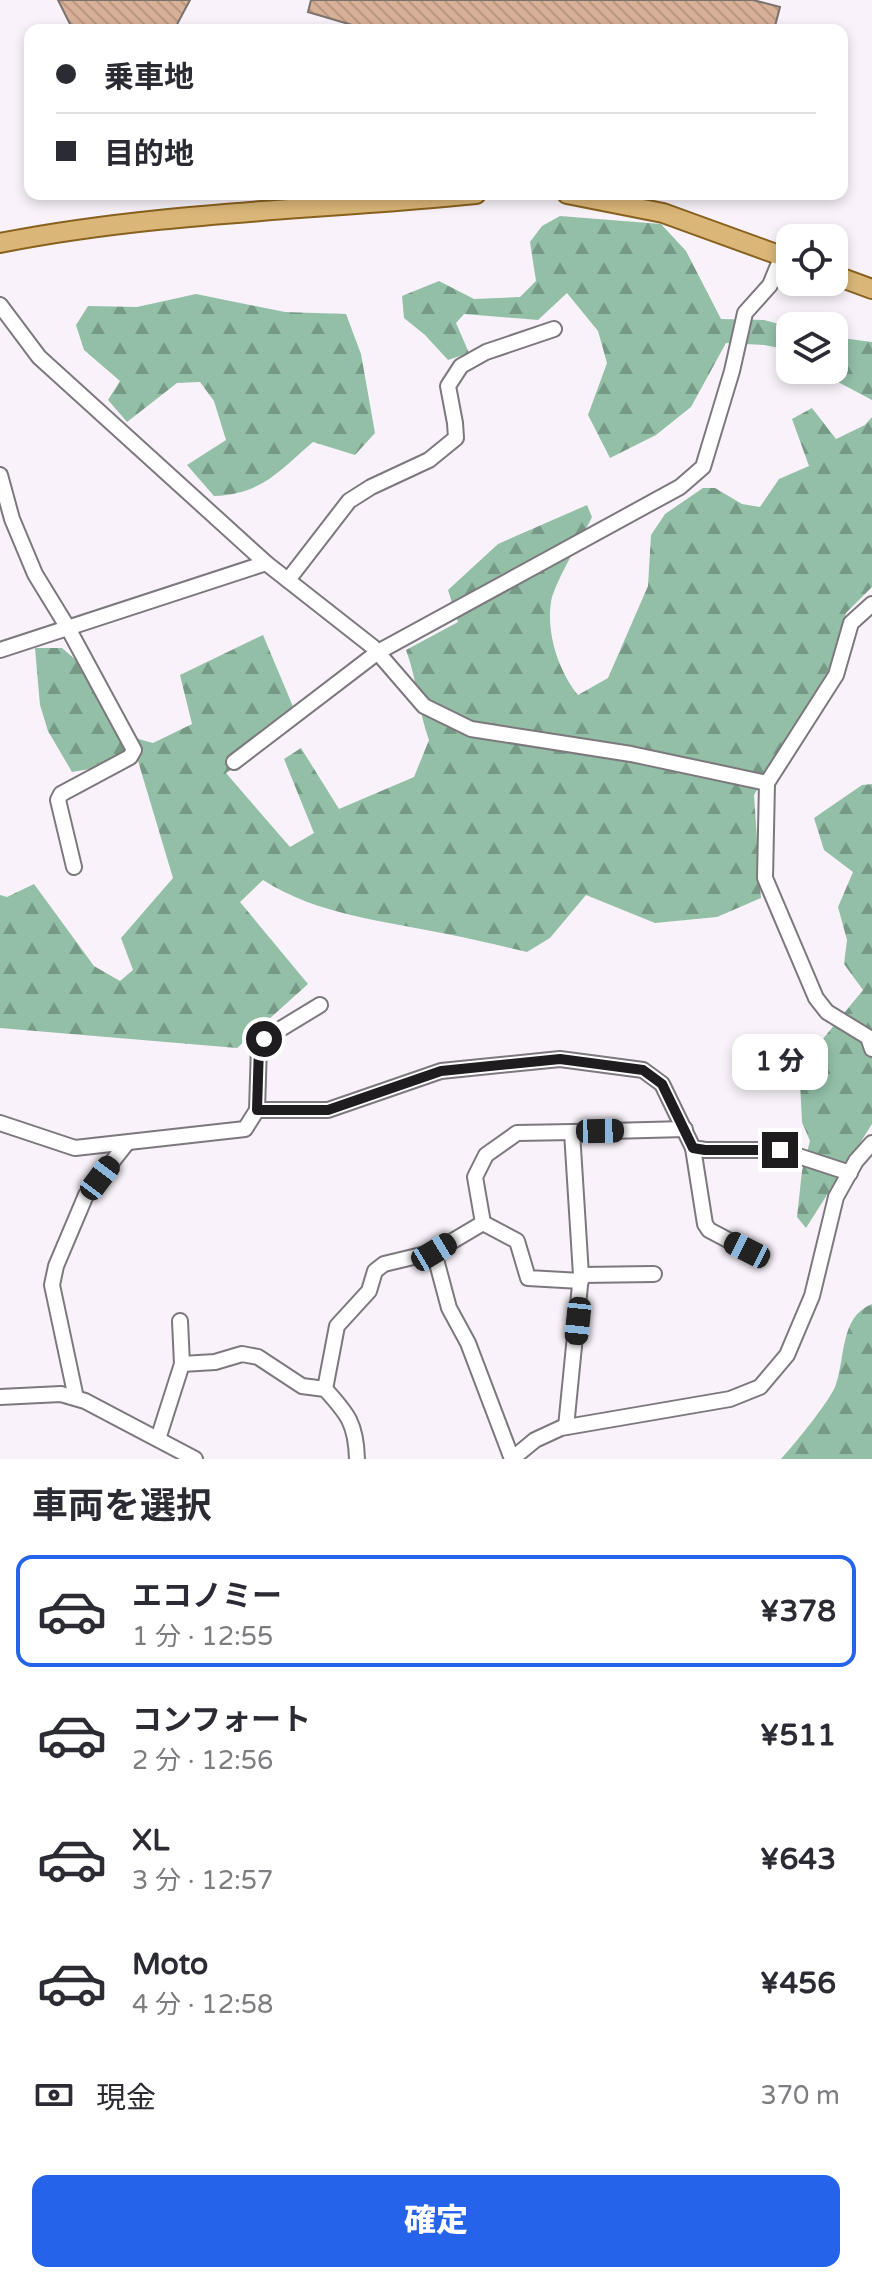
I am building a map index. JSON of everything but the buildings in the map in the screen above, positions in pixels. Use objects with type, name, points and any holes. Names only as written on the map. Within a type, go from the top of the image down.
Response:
[{"type":"main road","points":[[0,243],[45,234],[207,216],[403,200]]},
{"type":"main road","points":[[597,200],[663,213],[776,253]]},
{"type":"main road","points":[[848,280],[872,289]]},
{"type":"street","points":[[234,762],[378,652],[680,487],[703,467],[732,371],[745,313],[776,274]]},
{"type":"street","points":[[0,305],[39,357],[266,563],[378,652],[424,706],[471,729],[631,754],[767,783]]},
{"type":"street","points":[[288,580],[349,501],[371,487],[429,460],[456,438],[448,386],[461,366],[486,352],[554,329]]},
{"type":"street","points":[[0,475],[12,519],[35,574],[134,750],[130,757],[61,794],[58,800],[74,867]]},
{"type":"street","points":[[0,650],[266,563]]},
{"type":"street","points":[[872,604],[851,623],[836,675],[767,783],[765,878],[816,998],[827,1012],[868,1037],[872,1049]]},
{"type":"street","points":[[0,1123],[75,1148],[245,1129],[257,1110],[259,1046],[264,1039],[320,1005]]},
{"type":"street","points":[[257,1110],[328,1110],[441,1071],[560,1059],[643,1070],[662,1084],[693,1148],[705,1224],[709,1230],[747,1250]]},
{"type":"street","points":[[483,1223],[475,1177],[486,1155],[517,1133],[685,1129]]},
{"type":"street","points":[[566,1427],[581,1278],[572,1132]]},
{"type":"street","points":[[76,1398],[52,1285],[56,1266],[86,1195],[127,1143]]},
{"type":"street","points":[[434,1252],[449,1308],[468,1343],[512,1459],[535,1440],[566,1427],[730,1399],[760,1387],[787,1355],[812,1296],[836,1197],[856,1161],[872,1143]]},
{"type":"street","points":[[693,1148],[780,1150],[850,1173]]},
{"type":"street","points":[[325,1389],[337,1326],[369,1291],[375,1271],[384,1264],[434,1252],[483,1223]]},
{"type":"street","points":[[483,1223],[517,1241],[528,1278],[654,1274]]},
{"type":"street","points":[[158,1439],[182,1364],[180,1321]]},
{"type":"street","points":[[182,1364],[215,1362],[242,1354],[258,1357],[302,1386],[325,1389],[348,1414],[356,1435],[357,1459]]},
{"type":"street","points":[[0,1397],[61,1394],[76,1398],[195,1459]]},
{"type":"green space","points":[[560,216],[661,224],[686,251],[721,319],[776,323],[776,347],[726,343],[691,407],[656,435],[610,458],[588,415],[607,363],[598,331],[567,293],[538,320],[464,314],[456,323],[469,353],[448,360],[404,318],[402,296],[439,281],[474,299],[520,297],[536,281],[530,242],[542,226]]},
{"type":"green space","points":[[196,294],[285,312],[346,314],[361,354],[375,433],[355,455],[313,442],[257,486],[214,496],[187,465],[226,440],[214,401],[200,382],[177,383],[127,422],[108,400],[120,381],[84,350],[76,325],[88,306],[137,307]]},
{"type":"green space","points":[[848,339],[872,342],[872,400],[842,384],[848,384]]},
{"type":"green space","points":[[812,408],[836,439],[865,425],[872,417],[872,587],[846,613],[828,671],[754,795],[761,898],[717,917],[655,923],[586,895],[550,938],[527,952],[329,909],[284,892],[263,880],[240,902],[308,984],[237,1048],[0,1028],[0,895],[7,897],[34,884],[94,966],[120,981],[133,970],[121,938],[173,878],[138,761],[72,772],[48,731],[40,705],[35,648],[62,648],[83,666],[135,738],[153,743],[192,724],[180,675],[263,635],[297,716],[289,731],[226,773],[290,847],[314,833],[284,759],[301,748],[339,809],[414,777],[429,740],[406,650],[458,622],[448,590],[498,544],[587,505],[592,517],[557,583],[550,614],[556,652],[565,675],[578,695],[608,678],[648,586],[651,535],[665,514],[703,488],[715,488],[742,504],[760,507],[779,479],[809,466],[792,419]]},
{"type":"green space","points":[[872,784],[872,1124],[806,1228],[797,1217],[802,1171],[810,1141],[802,1122],[800,1083],[822,1040],[863,990],[844,964],[847,940],[838,907],[853,872],[824,850],[814,818],[862,785]]},
{"type":"green space","points":[[872,1304],[872,1459],[781,1459],[831,1394],[849,1329],[861,1310]]},
{"type":"route","points":[[264,1039],[259,1046],[257,1110],[328,1110],[441,1071],[560,1059],[643,1070],[662,1084],[693,1148],[780,1150]]}]
